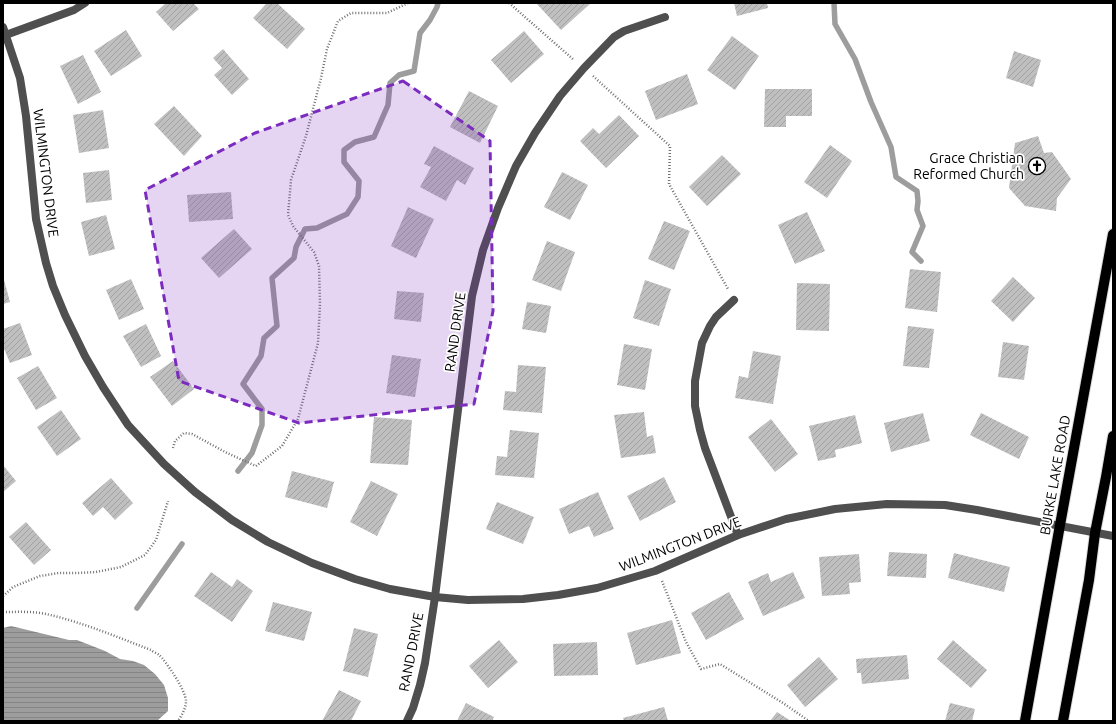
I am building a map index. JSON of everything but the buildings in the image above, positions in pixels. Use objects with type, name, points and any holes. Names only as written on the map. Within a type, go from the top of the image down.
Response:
[{"type":"main road","name":"BURKE LAKE ROAD","points":[[1025,721],[1113,234]]},
{"type":"main road","points":[[1063,721],[1089,580],[1095,533],[1113,436]]},
{"type":"street","points":[[5,36],[74,10],[85,3]]},
{"type":"street","name":"RAND DRIVE","points":[[407,721],[413,708],[425,663],[472,296],[483,250],[498,208],[520,159],[535,133],[560,96],[584,68],[614,37],[624,31],[665,17]]},
{"type":"street","name":"WILMINGTON DRIVE","points":[[3,27],[20,78],[26,116],[36,219],[46,263],[53,286],[65,315],[85,356],[103,387],[128,424],[164,464],[195,492],[232,520],[268,542],[312,563],[354,579],[390,589],[434,597],[476,600],[523,599],[597,588],[656,570],[738,535],[786,519],[836,509],[887,504],[945,505],[1113,536]]},
{"type":"street","points":[[734,300],[716,317],[710,326],[702,343],[695,381],[696,406],[702,436],[738,535]]},
{"type":"path","points":[[173,448],[175,442],[184,433],[192,434],[256,466],[282,446],[298,419],[318,343],[320,304],[319,266],[314,252],[293,226],[288,215],[291,180],[306,136],[322,78],[327,49],[338,21],[350,13],[387,13],[408,3]]},
{"type":"path","points":[[509,3],[584,68],[670,146],[669,184],[734,300]]},
{"type":"path","points":[[3,596],[13,587],[40,576],[59,573],[96,572],[121,567],[145,555],[156,540],[168,501]]},
{"type":"path","points":[[656,570],[665,588],[686,642],[701,669],[720,664],[809,721]]},
{"type":"path","points":[[3,612],[29,612],[65,619],[151,650],[159,655],[182,688],[186,700],[184,711],[178,721]]},
{"type":"highlighted area","points":[[403,81],[490,141],[493,311],[474,404],[299,423],[179,381],[145,190],[255,133]]},
{"type":"shaded area","points":[[11,626],[69,640],[77,640],[105,651],[120,659],[133,661],[144,665],[155,674],[164,685],[168,698],[168,711],[157,721],[3,721],[3,628]]},
{"type":"waterway","points":[[238,471],[252,453],[262,425],[262,409],[243,384],[261,356],[264,338],[277,326],[272,278],[294,258],[296,247],[305,229],[317,228],[347,214],[358,197],[359,181],[344,162],[344,150],[355,142],[374,137],[388,105],[390,83],[399,75],[414,71],[420,33],[430,20],[438,3]]},
{"type":"waterway","points":[[834,3],[835,24],[855,59],[871,102],[891,147],[896,177],[917,191],[917,210],[923,226],[912,252],[921,261]]},
{"type":"waterway","points":[[137,608],[182,544]]},
{"type":"place","name":"Grace Christian Reformed Church","points":[[1037,166]]}]
